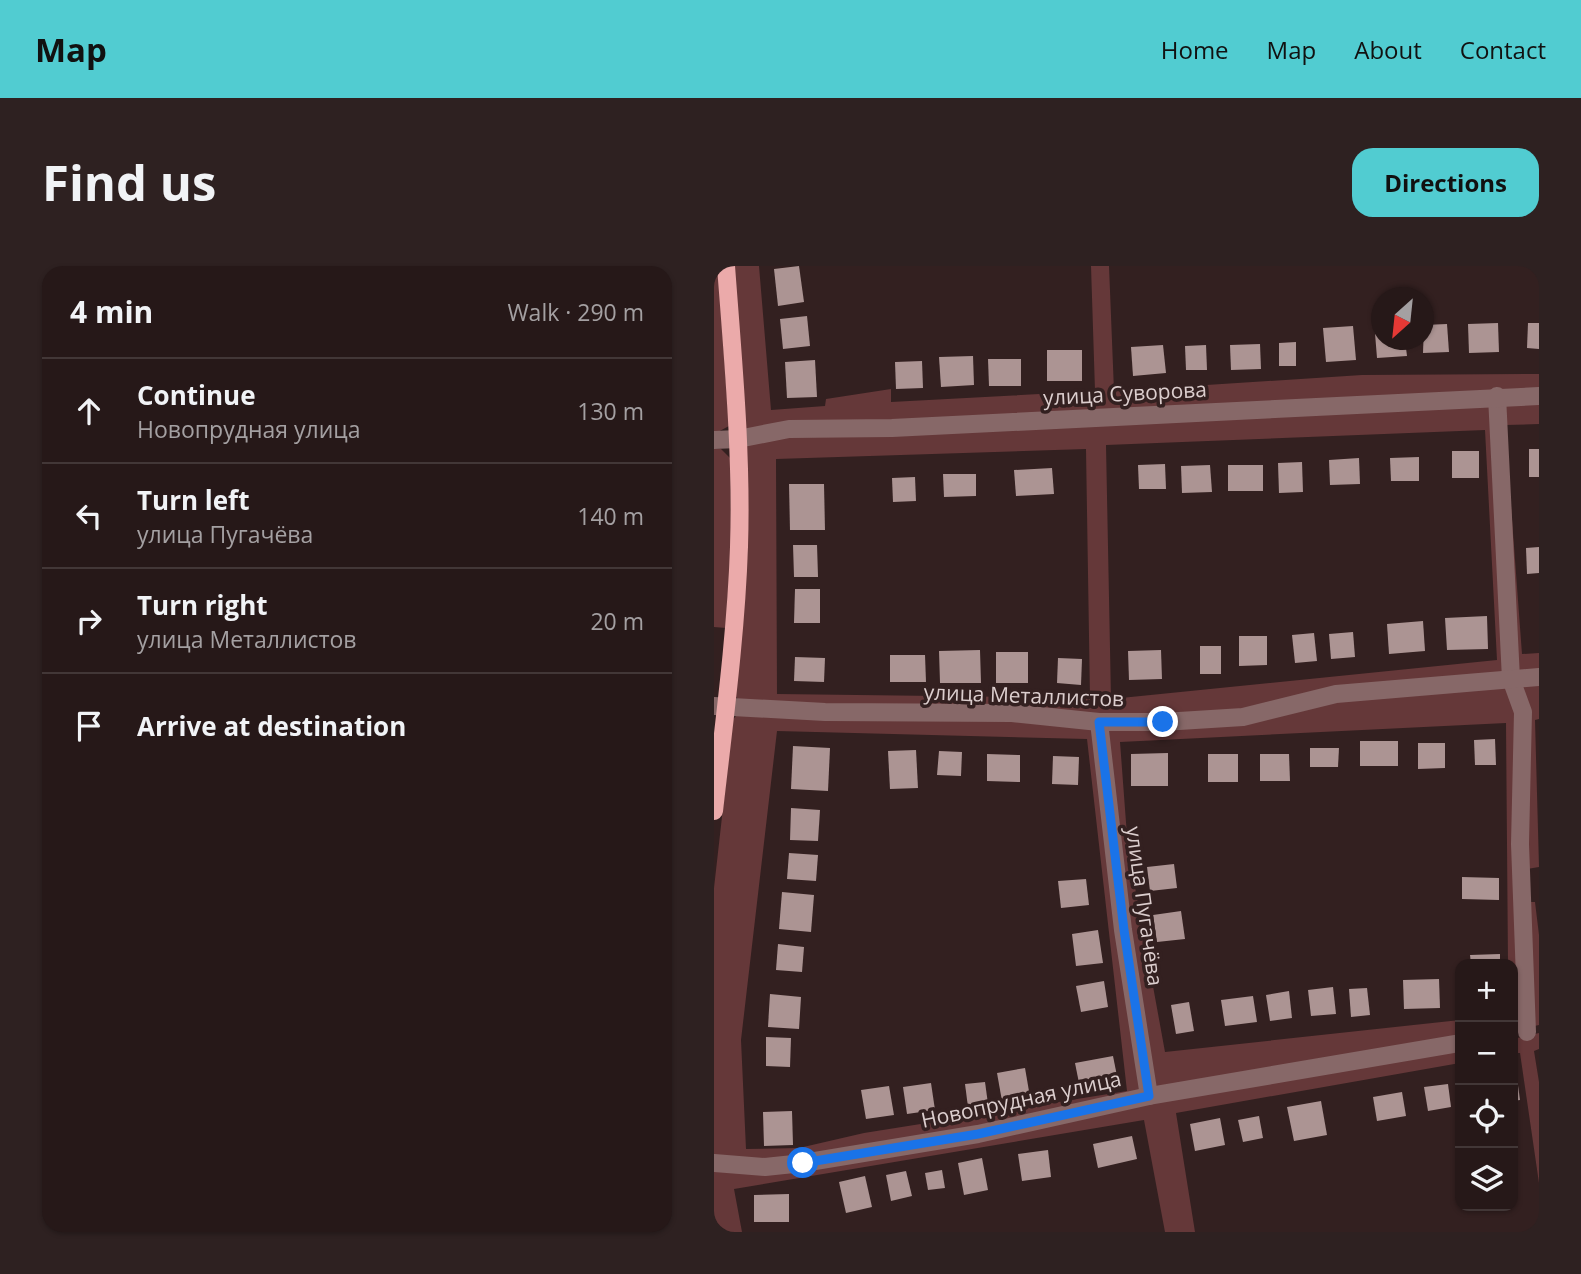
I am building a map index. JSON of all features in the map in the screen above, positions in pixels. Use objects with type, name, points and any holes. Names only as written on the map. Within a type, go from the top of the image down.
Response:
[{"type":"main road","points":[[714,811],[720,705],[739,547],[738,439],[726,266]]},
{"type":"street","points":[[1497,396],[1511,679],[1523,712],[1520,844],[1526,1032]]},
{"type":"street","name":"улица Суворова","points":[[714,440],[738,439],[789,429],[892,428],[1539,396]]},
{"type":"street","name":"улица Металлистов","points":[[720,705],[825,712],[1012,713],[1099,722],[1163,722],[1243,717],[1336,694],[1539,677]]},
{"type":"street","name":"улица Пугачёва","points":[[1099,722],[1124,930],[1149,1096]]},
{"type":"street","name":"Новопрудная улица","points":[[714,1163],[765,1167],[803,1163],[978,1134],[1149,1096],[1455,1044]]},
{"type":"shaded area","points":[[714,266],[718,266],[729,426],[714,434]]},
{"type":"shaded area","points":[[734,266],[759,266],[771,410],[825,406],[826,399],[891,389],[891,402],[1095,391],[1091,266],[1109,266],[1114,391],[1362,375],[1539,374],[1539,390],[746,429]]},
{"type":"shaded area","points":[[1501,401],[1539,401],[1539,424],[1505,425],[1522,654],[1539,653],[1539,672],[1516,674]]},
{"type":"shaded area","points":[[1494,402],[1508,675],[1243,713],[1164,717],[741,702],[735,696],[748,547],[747,443],[791,433]],"holes":[[[1485,430],[1497,660],[1111,699],[1106,445]],[[1086,449],[1090,698],[777,694],[776,459]]]},
{"type":"shaded area","points":[[714,449],[721,449],[730,458],[731,546],[726,628],[714,627]]},
{"type":"shaded area","points":[[1539,682],[1539,719],[1535,720],[1539,867],[1527,869],[1530,902],[1535,902],[1539,935],[1539,1025],[1530,1027],[1517,683]]},
{"type":"shaded area","points":[[1507,685],[1519,714],[1521,1028],[1518,1029],[1518,959],[1508,959],[1506,723],[1120,742],[1128,849],[1165,1052],[1455,1021],[1455,1040],[1154,1091],[1103,727],[1339,698]]},
{"type":"shaded area","points":[[740,712],[1012,718],[1089,725],[1096,734],[1145,1091],[977,1130],[801,1159],[714,1159],[714,888],[733,719]],"holes":[[[777,731],[1087,739],[1127,1091],[864,1133],[799,1148],[746,1149],[741,1040]]]},
{"type":"shaded area","points":[[1539,1033],[1539,1049],[1534,1051],[1539,1082],[1539,1183],[1518,1053],[1518,1038]]},
{"type":"shaded area","points":[[1455,1049],[1455,1064],[1176,1113],[1195,1232],[1165,1232],[1144,1120],[734,1189],[742,1232],[714,1232],[714,1167],[730,1170],[1145,1105]]},
{"type":"building","points":[[799,266],[804,302],[778,306],[774,269]]},
{"type":"building","points":[[807,316],[810,346],[783,349],[780,319]]},
{"type":"building","points":[[1498,323],[1499,352],[1469,353],[1468,324]]},
{"type":"building","points":[[1528,323],[1539,323],[1539,349],[1527,348]]},
{"type":"building","points":[[1447,324],[1449,352],[1423,353],[1423,350],[1434,350],[1434,325]]},
{"type":"building","points":[[1353,326],[1356,360],[1326,362],[1323,328]]},
{"type":"building","points":[[1296,342],[1296,366],[1279,366],[1279,343]]},
{"type":"building","points":[[1260,344],[1261,369],[1231,370],[1230,345]]},
{"type":"building","points":[[1163,345],[1166,373],[1133,376],[1131,347]]},
{"type":"building","points":[[1206,345],[1207,370],[1186,370],[1185,346]]},
{"type":"building","points":[[1047,350],[1082,350],[1082,381],[1047,381]]},
{"type":"building","points":[[1376,350],[1406,350],[1407,356],[1377,358]]},
{"type":"building","points":[[973,356],[974,385],[941,387],[939,357]]},
{"type":"building","points":[[988,359],[1021,359],[1021,386],[989,386]]},
{"type":"building","points":[[815,360],[817,397],[787,398],[785,362]]},
{"type":"building","points":[[922,361],[923,388],[896,389],[895,362]]},
{"type":"building","points":[[1529,449],[1539,449],[1539,477],[1529,477]]},
{"type":"building","points":[[1452,451],[1479,451],[1479,478],[1452,478]]},
{"type":"building","points":[[1419,457],[1419,481],[1391,481],[1390,458]]},
{"type":"building","points":[[1359,458],[1360,484],[1330,485],[1329,460]]},
{"type":"building","points":[[1302,462],[1303,492],[1279,493],[1278,463]]},
{"type":"building","points":[[1165,464],[1166,489],[1139,489],[1138,465]]},
{"type":"building","points":[[1210,465],[1212,492],[1182,493],[1181,466]]},
{"type":"building","points":[[1228,465],[1263,465],[1263,491],[1228,491]]},
{"type":"building","points":[[1052,468],[1054,494],[1016,496],[1014,470]]},
{"type":"building","points":[[943,474],[976,474],[976,496],[944,497]]},
{"type":"building","points":[[915,477],[916,501],[893,502],[892,478]]},
{"type":"building","points":[[789,484],[824,484],[825,530],[790,530]]},
{"type":"building","points":[[793,545],[817,545],[818,577],[794,577]]},
{"type":"building","points":[[1539,547],[1539,573],[1527,574],[1526,548]]},
{"type":"building","points":[[795,589],[820,589],[820,623],[794,623]]},
{"type":"building","points":[[1487,616],[1488,649],[1447,650],[1445,618]]},
{"type":"building","points":[[1423,621],[1425,651],[1389,654],[1387,624]]},
{"type":"building","points":[[1353,632],[1355,657],[1331,659],[1329,634]]},
{"type":"building","points":[[1314,633],[1317,661],[1295,663],[1292,635]]},
{"type":"building","points":[[1239,636],[1267,636],[1267,665],[1239,666]]},
{"type":"building","points":[[1200,646],[1221,646],[1221,674],[1200,674]]},
{"type":"building","points":[[980,650],[981,683],[940,683],[939,651]]},
{"type":"building","points":[[1161,650],[1162,679],[1129,680],[1128,651]]},
{"type":"building","points":[[996,652],[1028,652],[1028,683],[996,683]]},
{"type":"building","points":[[890,655],[925,655],[926,682],[890,682]]},
{"type":"building","points":[[795,657],[825,658],[824,682],[794,681]]},
{"type":"building","points":[[1058,658],[1082,659],[1081,685],[1057,683]]},
{"type":"building","points":[[1495,739],[1496,765],[1475,765],[1474,740]]},
{"type":"building","points":[[1360,741],[1398,741],[1398,766],[1360,766]]},
{"type":"building","points":[[1418,743],[1445,743],[1445,768],[1418,769]]},
{"type":"building","points":[[793,746],[830,748],[828,791],[791,789]]},
{"type":"building","points":[[1310,748],[1339,748],[1338,767],[1310,767]]},
{"type":"building","points":[[916,750],[918,788],[890,789],[888,751]]},
{"type":"building","points":[[939,751],[962,752],[961,776],[937,775]]},
{"type":"building","points":[[1168,753],[1168,786],[1131,786],[1131,754]]},
{"type":"building","points":[[987,754],[1020,755],[1020,782],[987,781]]},
{"type":"building","points":[[1208,754],[1238,754],[1238,782],[1208,782]]},
{"type":"building","points":[[1260,754],[1289,754],[1290,781],[1260,781]]},
{"type":"building","points":[[1053,756],[1079,757],[1078,785],[1052,784]]},
{"type":"building","points":[[791,808],[820,810],[818,841],[790,840]]},
{"type":"building","points":[[789,853],[818,855],[816,881],[787,879]]},
{"type":"building","points":[[1174,864],[1177,888],[1150,891],[1147,867]]},
{"type":"building","points":[[1462,877],[1499,878],[1499,900],[1462,899]]},
{"type":"building","points":[[1086,879],[1089,905],[1061,908],[1058,881]]},
{"type":"building","points":[[782,892],[814,895],[811,932],[779,929]]},
{"type":"building","points":[[1181,911],[1185,939],[1157,942],[1153,915]]},
{"type":"building","points":[[1098,930],[1103,963],[1076,966],[1072,934]]},
{"type":"building","points":[[778,944],[804,947],[802,972],[776,970]]},
{"type":"building","points":[[1500,954],[1500,959],[1470,959],[1470,955]]},
{"type":"building","points":[[1439,979],[1440,1008],[1404,1009],[1403,980]]},
{"type":"building","points":[[1104,981],[1108,1007],[1081,1012],[1076,986]]},
{"type":"building","points":[[1333,987],[1336,1014],[1311,1016],[1308,990]]},
{"type":"building","points":[[1367,988],[1370,1015],[1351,1017],[1349,989]]},
{"type":"building","points":[[1289,991],[1292,1018],[1270,1021],[1266,995]]},
{"type":"building","points":[[770,994],[801,997],[799,1029],[768,1027]]},
{"type":"building","points":[[1253,996],[1257,1022],[1225,1026],[1221,1000]]},
{"type":"building","points":[[1189,1002],[1194,1031],[1176,1034],[1171,1005]]},
{"type":"building","points":[[766,1037],[791,1038],[790,1067],[766,1066]]},
{"type":"building","points":[[1113,1056],[1118,1081],[1080,1088],[1075,1063]]},
{"type":"building","points":[[1025,1068],[1030,1097],[1002,1101],[997,1073]]},
{"type":"building","points":[[985,1082],[988,1104],[968,1107],[965,1084]]},
{"type":"building","points":[[931,1083],[935,1110],[907,1114],[903,1087]]},
{"type":"building","points":[[1448,1084],[1451,1107],[1428,1111],[1424,1087]]},
{"type":"building","points":[[889,1086],[894,1115],[866,1119],[861,1090]]},
{"type":"building","points":[[1402,1092],[1406,1116],[1377,1121],[1373,1097]]},
{"type":"building","points":[[1321,1101],[1327,1135],[1294,1141],[1287,1107]]},
{"type":"building","points":[[792,1111],[793,1145],[764,1146],[763,1112]]},
{"type":"building","points":[[1259,1116],[1263,1138],[1243,1142],[1238,1120]]},
{"type":"building","points":[[1220,1118],[1225,1145],[1195,1151],[1190,1124]]},
{"type":"building","points":[[1132,1136],[1137,1159],[1098,1168],[1093,1144]]},
{"type":"building","points":[[1048,1150],[1051,1177],[1022,1181],[1018,1154]]},
{"type":"building","points":[[982,1158],[988,1190],[964,1195],[958,1163]]},
{"type":"building","points":[[942,1170],[945,1188],[928,1190],[925,1173]]},
{"type":"building","points":[[906,1171],[912,1196],[891,1201],[886,1175]]},
{"type":"building","points":[[865,1176],[872,1207],[846,1213],[839,1182]]},
{"type":"building","points":[[789,1194],[789,1222],[754,1222],[754,1195]]},
{"type":"route","points":[[803,1163],[978,1134],[1149,1096],[1124,930],[1099,722],[1163,722]]}]
